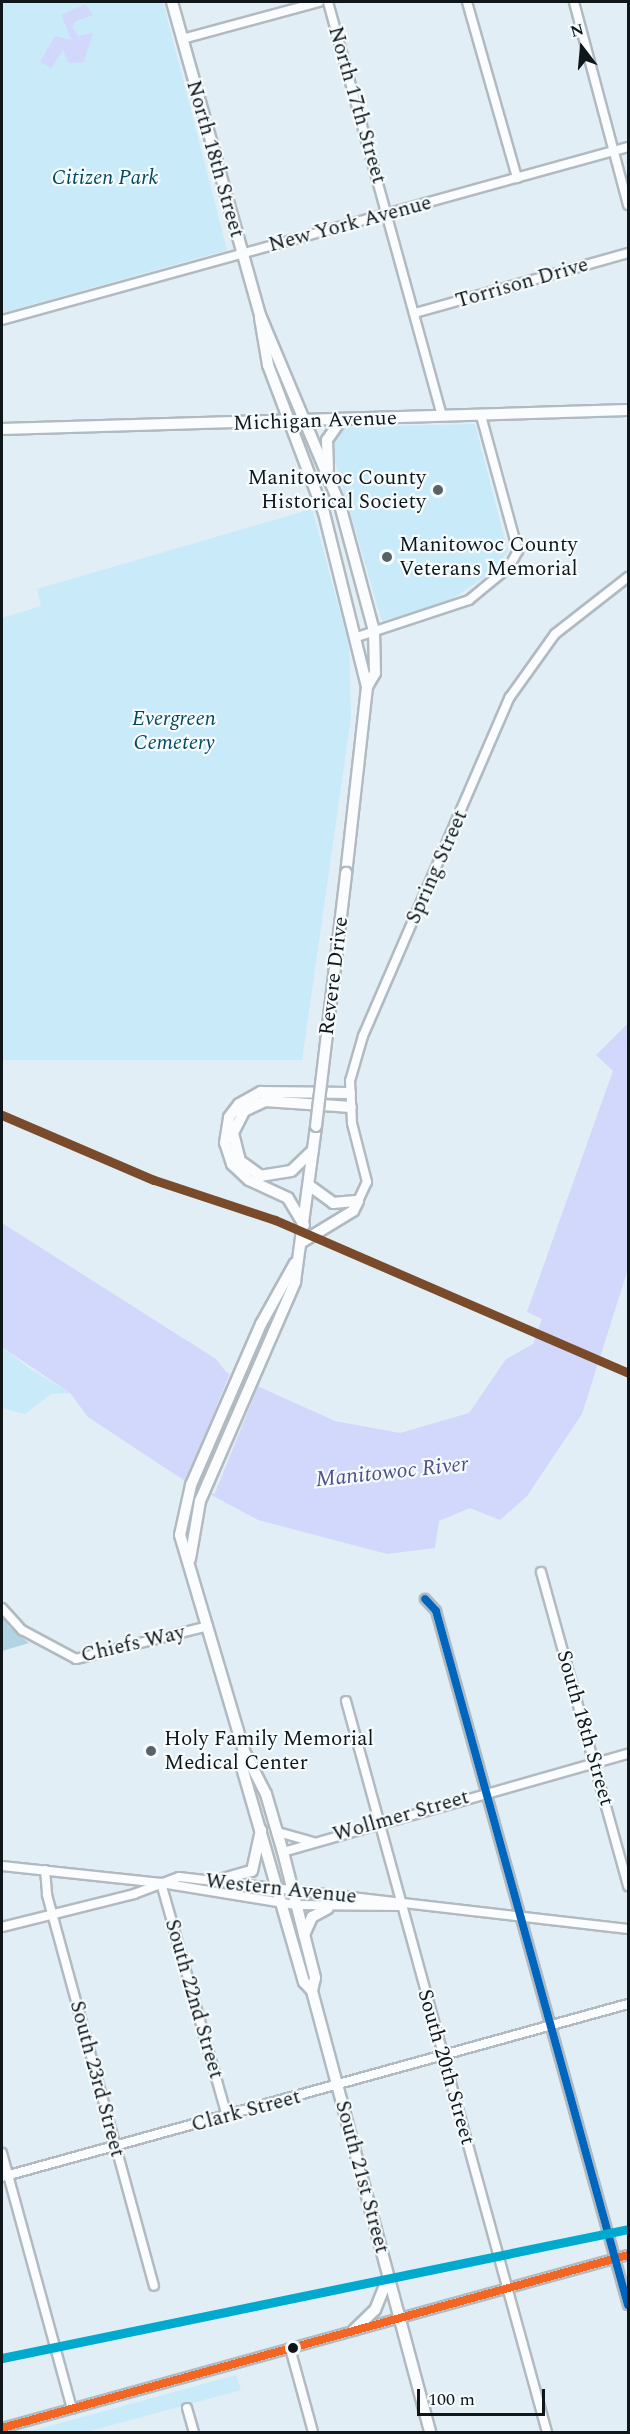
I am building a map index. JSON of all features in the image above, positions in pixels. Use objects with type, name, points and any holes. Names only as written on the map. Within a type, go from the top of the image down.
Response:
[{"type":"main road","name":"North 18th Street","points":[[172,2],[260,315],[328,478],[374,631]]},
{"type":"main road","name":"North 18th Street","points":[[260,315],[266,354],[324,513],[357,637]]},
{"type":"main road","name":"Michigan Avenue","points":[[2,429],[628,410]]},
{"type":"main road","points":[[328,478],[327,440],[342,420]]},
{"type":"main road","name":"Revere Drive","points":[[367,687],[375,673],[374,631]]},
{"type":"main road","name":"Revere Drive","points":[[237,1376],[295,1263],[302,1242],[367,687],[357,637]]},
{"type":"main road","points":[[304,1225],[288,1198],[249,1180],[232,1164],[225,1143],[228,1122],[239,1104],[261,1092],[350,1093]]},
{"type":"main road","points":[[313,1150],[291,1171],[261,1176],[240,1161],[233,1133],[244,1112],[265,1101],[351,1107]]},
{"type":"main road","points":[[310,1185],[333,1203],[358,1201]]},
{"type":"main road","points":[[302,1242],[352,1211],[358,1201]]},
{"type":"main road","name":"Revere Drive","points":[[251,1380],[295,1282],[295,1263]]},
{"type":"main road","name":"South 21st Street","points":[[237,1376],[191,1485],[180,1523],[182,1547],[190,1559],[244,1751],[278,1832],[315,1978],[312,1991]]},
{"type":"main road","name":"South 21st Street","points":[[190,1559],[204,1490],[251,1380]]},
{"type":"main road","name":"South 21st Street","points":[[244,1751],[241,1764],[304,1982],[312,1991],[430,2433]]},
{"type":"main road","points":[[216,1881],[252,1871],[262,1836],[283,1852]]},
{"type":"main road","points":[[304,1936],[312,1917],[328,1908]]},
{"type":"main road","points":[[354,2330],[375,2310],[388,2277]]},
{"type":"street","points":[[182,39],[319,2]]},
{"type":"street","name":"North 17th Street","points":[[328,2],[442,416]]},
{"type":"street","points":[[467,2],[517,178]]},
{"type":"street","points":[[574,2],[628,205]]},
{"type":"street","name":"New York Avenue","points":[[2,320],[628,147]]},
{"type":"street","name":"Torrison Drive","points":[[415,313],[628,253]]},
{"type":"street","points":[[357,637],[469,600],[509,567],[518,551],[481,416]]},
{"type":"street","name":"Spring Street","points":[[358,1201],[367,1182],[350,1093],[363,1036],[510,697],[555,634],[628,577]]},
{"type":"street","name":"South 18th Street","points":[[541,1572],[596,1763],[628,1886]]},
{"type":"street","points":[[424,1599],[436,1611],[628,2305]]},
{"type":"street","name":"Chiefs Way","points":[[2,1608],[21,1630],[76,1659],[208,1626]]},
{"type":"street","name":"South 20th Street","points":[[346,1701],[442,2056],[548,2433]]},
{"type":"street","name":"Wollmer Street","points":[[283,1852],[378,1822],[628,1754]]},
{"type":"street","name":"Wollmer Street","points":[[278,1832],[313,1842]]},
{"type":"street","name":"Western Avenue","points":[[2,1866],[161,1883],[296,1905],[328,1908],[402,1906]]},
{"type":"street","name":"South 23rd Street","points":[[45,1870],[52,1914],[154,2286]]},
{"type":"street","name":"Western Avenue","points":[[161,1883],[179,1877],[278,1888],[402,1906],[628,1929]]},
{"type":"street","points":[[2,1927],[161,1883]]},
{"type":"street","name":"South 22nd Street","points":[[161,1883],[227,2116]]},
{"type":"street","name":"Clark Street","points":[[5,2176],[338,2086],[628,2004]]},
{"type":"street","points":[[2,2152],[5,2176],[72,2409]]},
{"type":"street","points":[[2,2428],[628,2255]]},
{"type":"street","points":[[290,2348],[313,2433]]},
{"type":"street","points":[[187,2408],[194,2433]]},
{"type":"green space","name":"Citizen Park","points":[[2,2],[163,2],[227,250],[2,313]]},
{"type":"green space","points":[[475,424],[508,552],[489,574],[449,601],[382,621],[330,445],[346,427]]},
{"type":"green space","name":"Evergreen Cemetery","points":[[312,509],[349,645],[351,717],[302,1060],[2,1060],[2,618],[41,606],[37,589]]},
{"type":"green space","points":[[2,1347],[29,1368],[70,1393],[51,1394],[25,1414],[2,1408]]},
{"type":"green space","points":[[236,2375],[241,2390],[86,2432],[28,2432]]},
{"type":"shaded area","points":[[2,1617],[9,1627],[29,1643],[2,1651]]},
{"type":"water","points":[[85,4],[93,15],[76,21],[72,27],[78,36],[93,33],[84,62],[69,63],[63,50],[51,68],[40,62],[55,36],[72,40],[61,15]]},
{"type":"water","name":"Manitowoc River","points":[[628,1023],[628,1269],[582,1414],[527,1496],[500,1520],[470,1508],[439,1521],[435,1548],[387,1554],[258,1520],[182,1479],[88,1417],[70,1393],[2,1347],[2,1223],[216,1359],[226,1372],[335,1421],[400,1433],[469,1413],[506,1359],[533,1344],[542,1319],[527,1312],[613,1071],[596,1055]]},
{"type":"pier","points":[[230,1373],[259,1385],[215,1494],[186,1482]]},
{"type":"transit line","points":[[2,1115],[154,1180],[275,1220],[628,1373]]},
{"type":"transit line","points":[[425,1599],[436,1611],[628,2305]]},
{"type":"transit line","points":[[2,2358],[628,2229]]},
{"type":"transit line","points":[[2,2428],[628,2255]]},
{"type":"place","name":"Manitowoc County Historical Society","points":[[438,490]]},
{"type":"place","name":"Manitowoc County Veterans Memorial","points":[[387,557]]},
{"type":"place","name":"Holy Family Memorial Medical Center","points":[[151,1751]]}]
